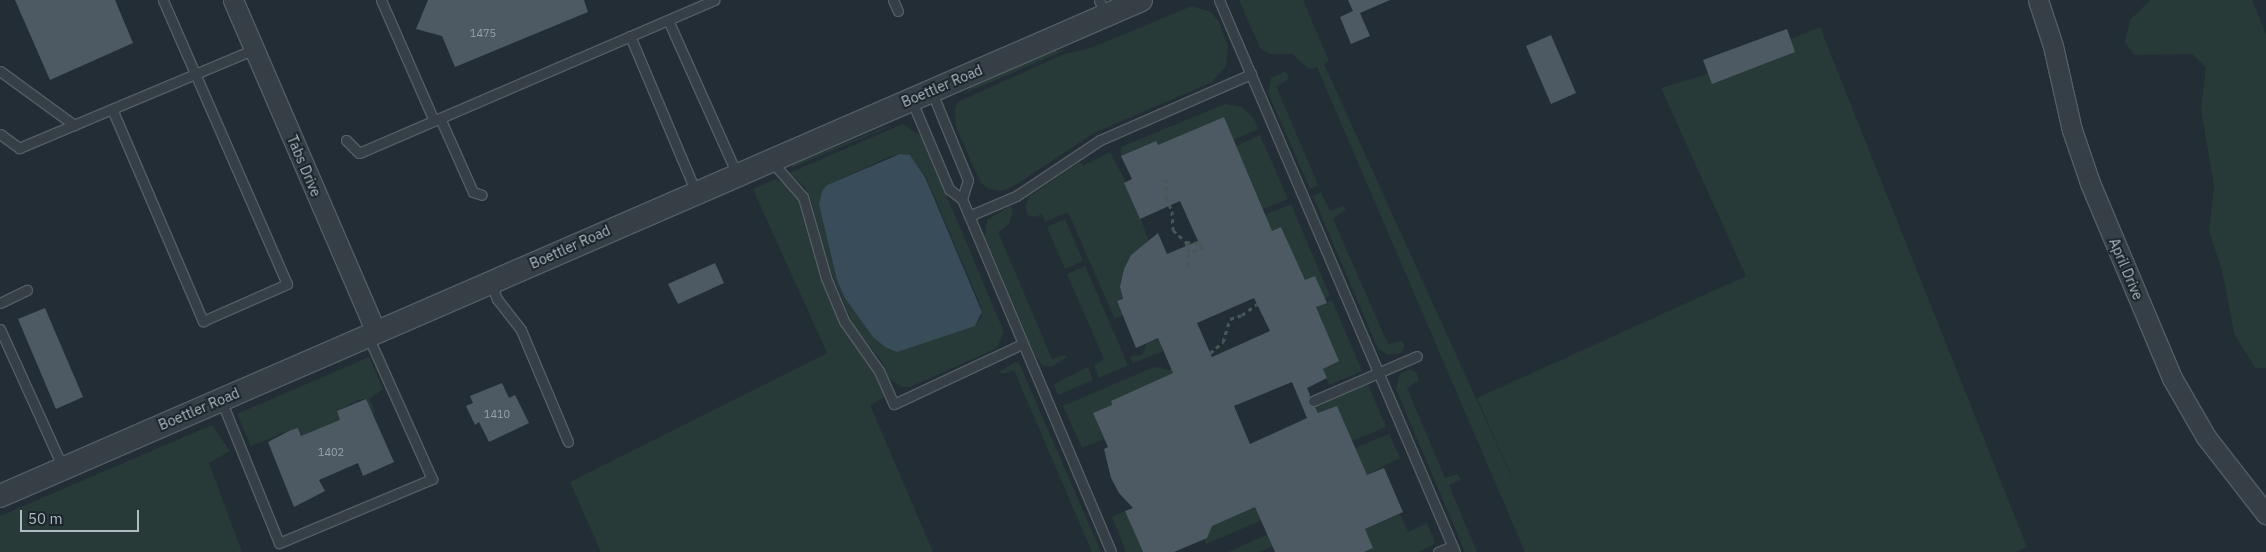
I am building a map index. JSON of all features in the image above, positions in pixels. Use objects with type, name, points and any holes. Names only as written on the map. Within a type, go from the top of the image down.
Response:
[{"type":"street","name":"Tabs Drive","points":[[234,0],[372,334]]},
{"type":"street","name":"Boettler Road","points":[[0,496],[921,94],[1102,8],[1141,0]]},
{"type":"street","name":"April Drive","points":[[2038,0],[2053,46],[2072,130],[2090,183],[2172,378],[2206,437],[2266,514]]},
{"type":"lane","points":[[112,109],[202,321],[287,284],[198,73],[163,0]]},
{"type":"lane","points":[[381,0],[473,192],[482,195]]},
{"type":"lane","points":[[346,140],[360,153],[715,0]]},
{"type":"lane","points":[[893,0],[898,11]]},
{"type":"lane","points":[[1219,0],[1453,549],[1438,552]]},
{"type":"lane","points":[[668,20],[737,174]]},
{"type":"lane","points":[[630,36],[696,192]]},
{"type":"lane","points":[[0,134],[19,148],[255,49]]},
{"type":"lane","points":[[0,71],[74,125]]},
{"type":"lane","points":[[969,216],[1016,196],[1100,140],[1251,74]]},
{"type":"lane","points":[[921,94],[949,189],[962,200],[1111,552]]},
{"type":"lane","points":[[921,94],[968,180],[962,200]]},
{"type":"lane","points":[[769,160],[804,197],[826,278],[840,312],[879,372],[894,404],[1022,344]]},
{"type":"lane","points":[[491,282],[497,299],[522,330],[568,442]]},
{"type":"lane","points":[[0,303],[27,290]]},
{"type":"lane","points":[[0,329],[63,468]]},
{"type":"lane","points":[[221,399],[279,543],[432,479],[372,334]]},
{"type":"lane","points":[[1313,401],[1417,356]]},
{"type":"path","points":[[1166,179],[1166,197],[1172,211],[1170,224],[1186,242],[1190,253],[1188,266]]},
{"type":"path","points":[[1186,242],[1199,243],[1204,247],[1190,253]]},
{"type":"path","points":[[1210,353],[1223,342],[1230,319],[1242,315],[1257,304]]},
{"type":"green space","points":[[1239,0],[1303,0],[1329,61],[1324,64],[1528,513],[1477,398],[1746,276],[1661,88],[1701,76],[1820,27],[2027,547],[2016,552],[1525,552],[1317,67],[1309,69],[1292,54],[1270,54],[1260,48]]},
{"type":"green space","points":[[2150,0],[2252,0],[2266,34],[2266,368],[2255,368],[2234,333],[2222,270],[2209,231],[2214,186],[2201,109],[2206,67],[2192,54],[2134,55],[2125,42],[2130,20]]},
{"type":"green space","points":[[1192,6],[1211,12],[1219,22],[1228,47],[1226,66],[1212,82],[1094,133],[1017,184],[1002,191],[989,189],[981,183],[956,127],[955,107],[958,102],[1064,54],[1091,48]]},
{"type":"green space","points":[[1066,50],[963,94],[973,86],[1054,51]]},
{"type":"green space","points":[[1286,71],[1289,79],[1276,86],[1318,185],[1310,189],[1268,93],[1271,78]]},
{"type":"green space","points":[[1225,104],[1242,107],[1253,117],[1258,129],[1233,140],[1224,117],[1158,145],[1156,141],[1121,156],[1121,147]]},
{"type":"green space","points":[[893,124],[884,129],[791,168],[793,164]]},
{"type":"green space","points":[[903,124],[922,137],[1004,332],[997,348],[910,387],[901,387],[889,378],[880,359],[853,325],[828,264],[811,199],[804,186],[789,173]],"holes":[[[910,155],[926,177],[981,306],[982,316],[975,326],[837,280],[819,205],[827,185],[891,156]]]},
{"type":"green space","points":[[1260,135],[1288,199],[1263,209],[1236,146]]},
{"type":"green space","points":[[1110,152],[1126,182],[1149,241],[1131,255],[1124,269],[1120,287],[1123,299],[1117,302],[1123,315],[1115,319],[1068,212],[1045,222],[1042,214],[1035,217],[1028,215],[1025,206],[1030,196],[1080,162],[1083,166]]},
{"type":"green space","points":[[775,179],[790,186],[797,196],[826,291],[843,328],[874,370],[885,397],[870,405],[933,552],[601,552],[570,482],[827,353],[753,189]]},
{"type":"green space","points":[[1321,192],[1330,211],[1342,206],[1346,209],[1333,219],[1388,344],[1402,341],[1405,346],[1401,353],[1389,355],[1378,349],[1313,196]]},
{"type":"green space","points":[[1291,204],[1330,296],[1325,299],[1315,276],[1305,280],[1281,227],[1254,238],[1248,222]]},
{"type":"green space","points":[[1010,206],[1013,210],[1009,224],[998,232],[1052,359],[1064,355],[1067,357],[1051,367],[1042,365],[1035,355],[985,237],[987,220]]},
{"type":"green space","points":[[1065,219],[1083,261],[1065,269],[1047,227]]},
{"type":"green space","points":[[1085,266],[1128,365],[1099,378],[1094,365],[1104,359],[1067,274]]},
{"type":"green space","points":[[1332,300],[1362,371],[1329,385],[1323,369],[1339,361],[1316,307]]},
{"type":"green space","points":[[1166,335],[1170,344],[1161,347],[1163,351],[1133,363],[1130,356],[1142,355],[1147,343]]},
{"type":"green space","points":[[369,357],[383,389],[369,399],[375,412],[372,413],[366,399],[358,400],[337,411],[343,425],[304,441],[298,428],[251,446],[237,414]]},
{"type":"green space","points":[[1015,362],[1019,363],[1101,552],[1092,552],[1014,370],[1003,374],[999,372]]},
{"type":"green space","points":[[1179,366],[1181,370],[1111,401],[1112,405],[1093,413],[1104,439],[1082,448],[1063,406],[1154,367],[1168,370]]},
{"type":"green space","points":[[1088,367],[1093,380],[1058,395],[1054,384]]},
{"type":"green space","points":[[1410,369],[1416,372],[1419,380],[1407,388],[1445,478],[1457,474],[1460,477],[1460,480],[1449,485],[1477,552],[1465,552],[1396,389],[1400,374]]},
{"type":"green space","points":[[1368,384],[1386,427],[1352,441],[1318,413],[1316,407]]},
{"type":"green space","points":[[212,425],[230,451],[209,463],[242,552],[0,552],[0,516]]},
{"type":"green space","points":[[1389,434],[1400,458],[1367,475],[1355,448]]},
{"type":"green space","points":[[1261,504],[1267,518],[1206,544],[1201,530]]},
{"type":"green space","points":[[1125,511],[1143,552],[1126,552],[1112,517]]},
{"type":"green space","points":[[1400,514],[1408,532],[1427,523],[1435,542],[1433,545],[1418,552],[1364,552],[1373,548],[1365,529]]},
{"type":"green space","points":[[1273,532],[1278,544],[1259,552],[1228,552]]},
{"type":"water","points":[[900,154],[910,155],[925,177],[982,312],[975,326],[897,352],[885,347],[873,337],[845,298],[837,280],[819,205],[822,191],[827,185]]},
{"type":"building","points":[[15,0],[115,0],[133,43],[50,80]]},
{"type":"building","points":[[428,0],[584,0],[588,12],[455,67],[442,36],[416,29]]},
{"type":"building","points":[[1348,0],[1390,0],[1360,13],[1370,36],[1351,44],[1340,17],[1353,11]]},
{"type":"building","points":[[1787,29],[1795,52],[1712,84],[1703,60]]},
{"type":"building","points":[[1551,35],[1576,93],[1551,104],[1526,46]]},
{"type":"building","points":[[1224,117],[1272,231],[1281,227],[1305,280],[1315,276],[1327,303],[1316,307],[1339,361],[1323,369],[1327,378],[1307,388],[1310,395],[1308,404],[1315,407],[1318,413],[1337,406],[1367,475],[1384,468],[1403,512],[1365,529],[1373,548],[1364,552],[1275,552],[1255,507],[1212,526],[1207,538],[1174,552],[1143,552],[1125,511],[1133,508],[1119,493],[1111,478],[1104,449],[1108,447],[1093,413],[1112,405],[1111,401],[1173,373],[1158,338],[1136,348],[1117,301],[1123,299],[1120,287],[1124,269],[1131,255],[1158,233],[1167,254],[1198,241],[1180,201],[1140,219],[1124,183],[1132,179],[1121,156],[1156,141],[1158,145]],"holes":[[[1254,298],[1270,331],[1212,357],[1197,323]],[[1292,382],[1307,418],[1250,444],[1234,406]]]},
{"type":"building","points":[[715,263],[724,283],[678,304],[668,284]]},
{"type":"building","points":[[45,308],[83,397],[56,409],[18,319]]},
{"type":"building","points":[[502,383],[509,398],[515,395],[529,423],[489,442],[479,422],[475,425],[466,406],[473,403],[470,396]]},
{"type":"building","points":[[366,399],[394,462],[363,476],[358,463],[319,480],[325,491],[294,507],[268,442],[291,430],[298,428],[301,436],[340,420],[337,411]]}]
